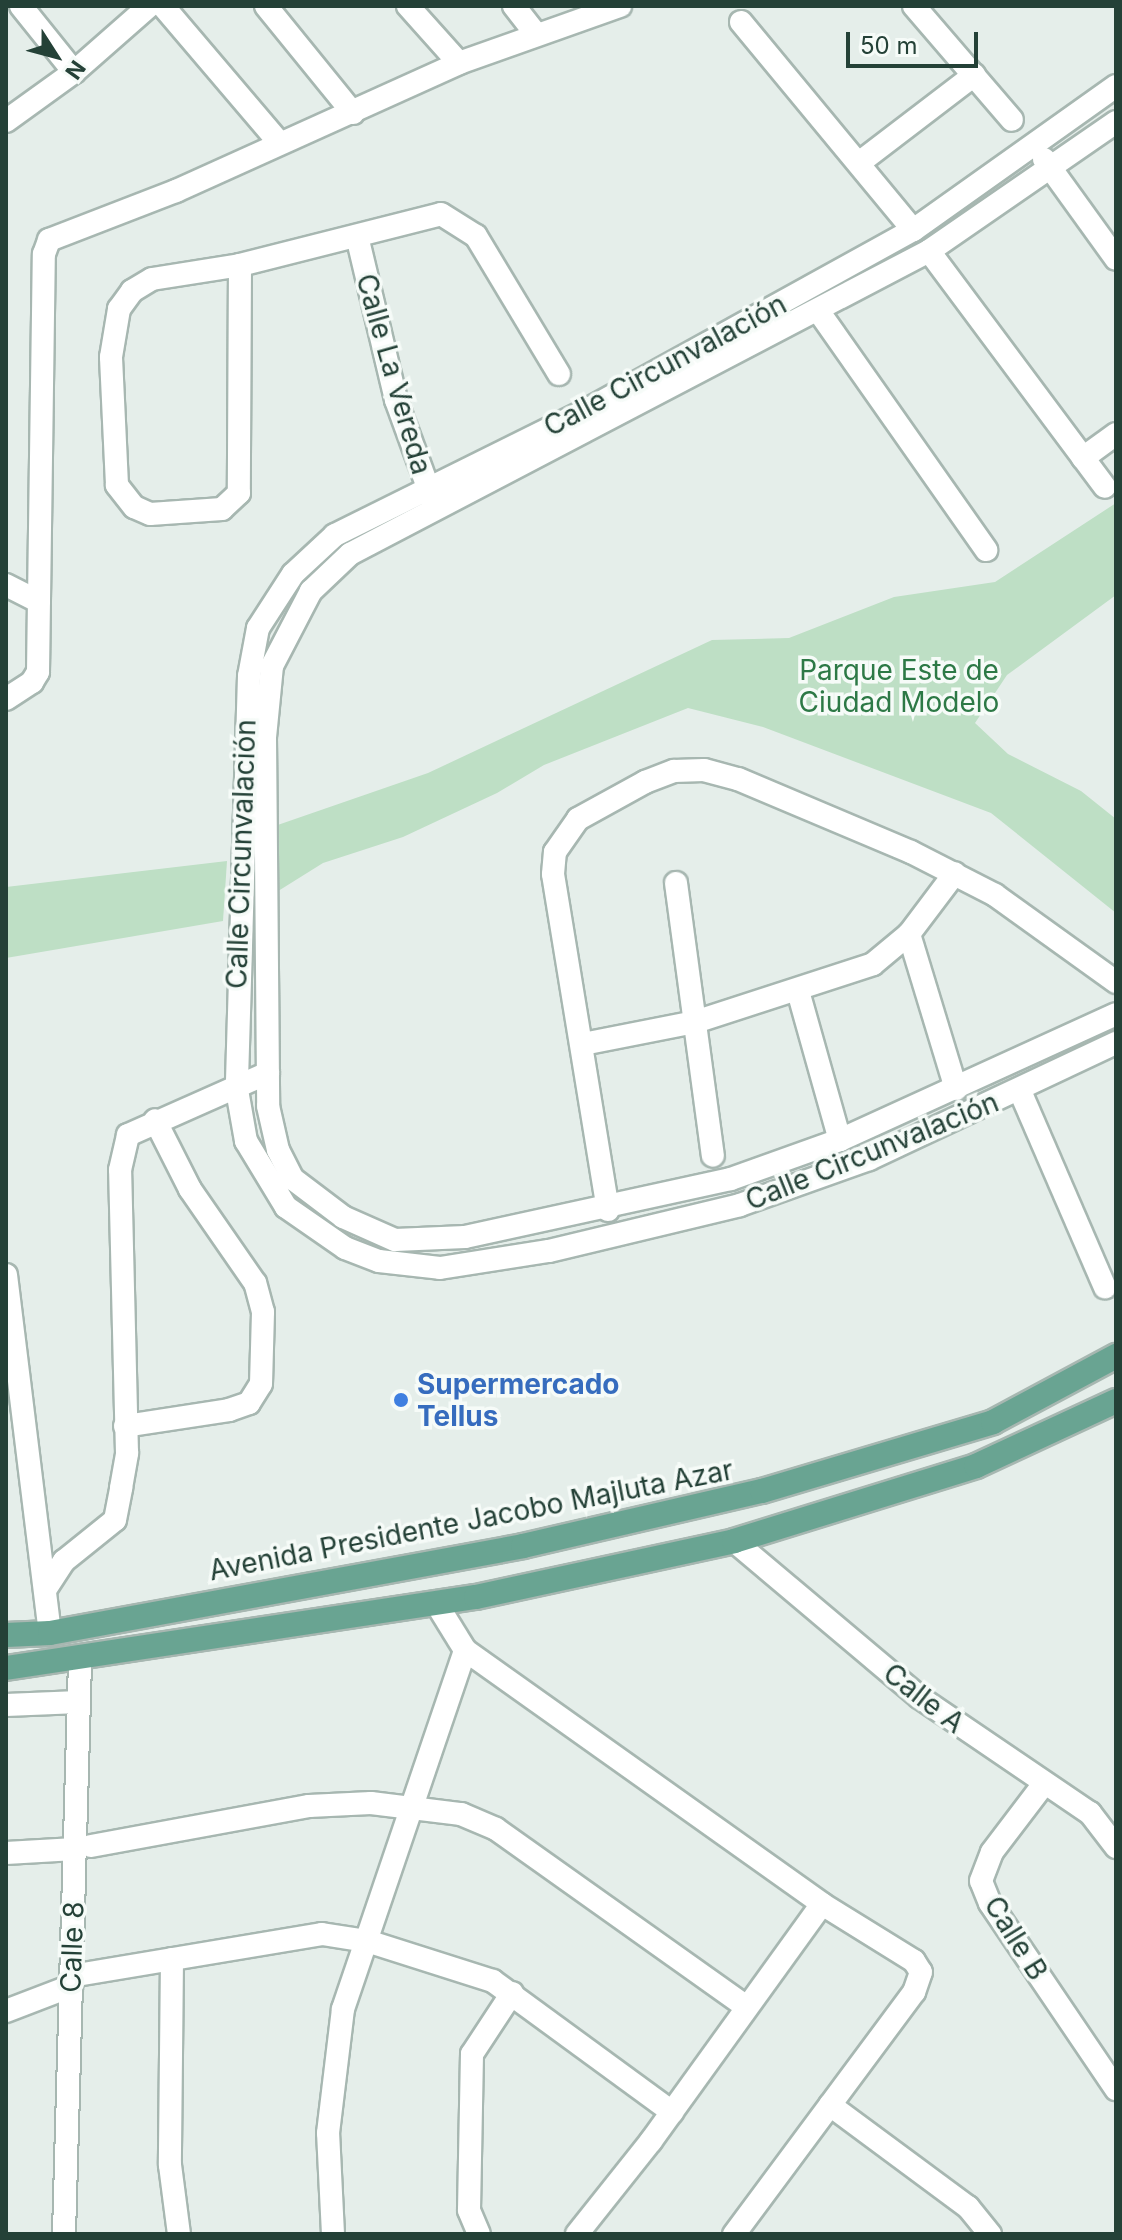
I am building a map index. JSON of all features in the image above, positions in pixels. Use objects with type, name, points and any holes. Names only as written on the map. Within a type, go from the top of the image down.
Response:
[{"type":"main road","name":"Avenida Presidente Jacobo Majluta Azar","points":[[6,1635],[50,1633],[523,1546],[762,1491],[993,1422],[1116,1356]]},
{"type":"main road","points":[[6,1668],[80,1660],[436,1603],[734,1541],[976,1466],[1116,1401]]},
{"type":"street","points":[[21,6],[74,72]]},
{"type":"street","points":[[6,121],[74,72],[149,6]]},
{"type":"street","points":[[163,6],[278,141]]},
{"type":"street","points":[[266,6],[353,113]]},
{"type":"street","points":[[408,6],[459,63]]},
{"type":"street","points":[[514,6],[536,34]]},
{"type":"street","points":[[914,6],[1012,120]]},
{"type":"street","points":[[6,699],[38,672],[44,254],[49,240],[176,191],[278,141],[353,113],[459,63],[613,7]]},
{"type":"street","points":[[741,22],[913,230]]},
{"type":"street","points":[[859,163],[974,75]]},
{"type":"street","name":"Calle Circunvalación","points":[[1116,86],[913,230],[589,409],[335,535],[293,574],[258,628],[249,676],[242,784],[237,1090],[246,1141],[286,1207],[345,1248],[379,1261],[440,1268],[549,1251],[740,1205],[869,1159],[1020,1091],[1116,1043]]},
{"type":"street","name":"Calle Circunvalación","points":[[1116,122],[1051,170],[929,251],[819,312],[350,554],[305,600],[272,666],[265,738],[268,1106],[278,1150],[293,1179],[371,1232],[395,1240],[465,1237],[608,1210],[731,1179],[840,1140],[1116,1014]]},
{"type":"street","points":[[1035,146],[1116,259]]},
{"type":"street","points":[[240,265],[239,493],[222,509],[150,514],[123,496],[114,470],[114,322],[125,299],[142,283],[240,265],[357,236],[426,214],[441,214],[467,226],[559,374]]},
{"type":"street","name":"Calle La Vereda","points":[[357,236],[396,400],[437,510]]},
{"type":"street","points":[[929,251],[1105,487]]},
{"type":"street","points":[[819,312],[986,550]]},
{"type":"street","points":[[1083,458],[1116,434]]},
{"type":"street","points":[[6,585],[39,602]]},
{"type":"street","points":[[608,1210],[553,874],[555,852],[578,819],[645,782],[674,771],[704,770],[738,779],[955,873],[1046,928],[1116,982]]},
{"type":"street","points":[[583,1044],[695,1022],[798,991],[873,964],[909,934],[955,873]]},
{"type":"street","points":[[676,883],[713,1156]]},
{"type":"street","points":[[909,934],[956,1089]]},
{"type":"street","points":[[798,991],[840,1140]]},
{"type":"street","points":[[45,1590],[64,1561],[115,1520],[127,1453],[120,1170],[128,1135],[155,1120],[237,1090],[268,1073]]},
{"type":"street","points":[[1020,1091],[1105,1287]]},
{"type":"street","points":[[125,1426],[229,1410],[249,1403],[261,1384],[263,1312],[255,1283],[190,1189],[155,1120]]},
{"type":"street","points":[[6,1275],[50,1633]]},
{"type":"street","name":"Calle A","points":[[734,1541],[919,1697],[1043,1785],[1090,1813],[1116,1847]]},
{"type":"street","points":[[436,1603],[465,1650],[822,1904],[914,1961],[921,1972],[914,1992],[734,2234]]},
{"type":"street","points":[[333,2234],[328,2133],[336,2040],[465,1650]]},
{"type":"street","name":"Calle 8","points":[[64,2234],[71,1981],[83,1848],[80,1660]]},
{"type":"street","points":[[6,1705],[79,1702]]},
{"type":"street","name":"Calle B","points":[[1043,1785],[992,1852],[981,1881],[990,1903],[1116,2089]]},
{"type":"street","points":[[6,1853],[83,1848],[309,1806],[371,1803],[461,1814],[496,1829],[745,2006]]},
{"type":"street","points":[[577,2234],[672,2112],[745,2006],[822,1904]]},
{"type":"street","points":[[6,2011],[71,1981],[172,1959],[322,1934],[367,1941],[493,1981],[672,2112]]},
{"type":"street","points":[[172,1959],[170,2165],[179,2234]]},
{"type":"street","points":[[479,2234],[469,2210],[472,2054],[512,1993]]},
{"type":"street","points":[[830,2105],[968,2207],[990,2234]]},
{"type":"green space","name":"Parque Este de Ciudad Modelo","points":[[1116,503],[1116,595],[1007,675],[975,723],[1008,754],[1081,791],[1116,819],[1116,913],[991,813],[763,727],[688,708],[544,765],[497,793],[403,837],[323,863],[275,893],[269,828],[428,773],[712,640],[789,638],[894,597],[995,582]]},
{"type":"green space","points":[[227,861],[223,921],[6,958],[6,887]]},
{"type":"place","name":"Supermercado Tellus","points":[[401,1400]]}]
